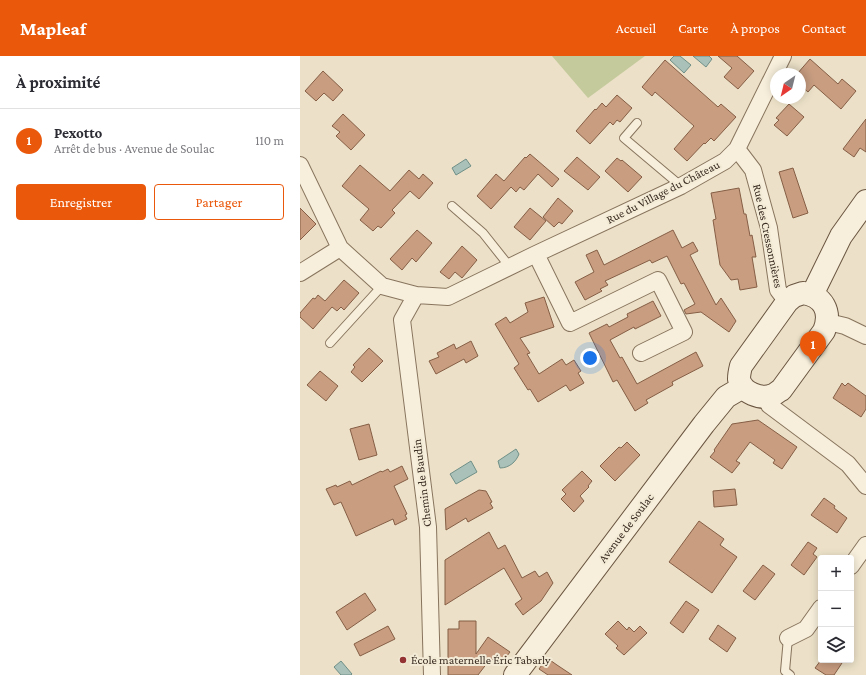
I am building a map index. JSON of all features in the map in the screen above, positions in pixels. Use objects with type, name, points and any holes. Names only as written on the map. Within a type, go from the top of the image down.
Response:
[{"type":"main road","points":[[812,294],[841,236],[866,201]]},
{"type":"main road","points":[[803,293],[812,294],[823,302],[827,313],[828,322],[824,331],[781,390],[766,397],[759,397],[751,394],[743,387],[739,379],[741,366],[787,302],[794,296],[803,293]]},
{"type":"main road","name":"Avenue de Soulac","points":[[515,675],[704,424],[726,397],[743,387]]},
{"type":"street","name":"Rue du Village du Château","points":[[300,165],[340,248],[382,286],[416,295],[448,297],[680,186],[725,161],[737,149],[783,56]]},
{"type":"street","name":"Rue des Cressonnières","points":[[737,149],[753,170],[769,228],[778,290],[787,302]]},
{"type":"street","points":[[300,273],[340,248]]},
{"type":"street","points":[[536,254],[570,323],[658,280],[684,332],[641,353]]},
{"type":"street","name":"Chemin de Baudin","points":[[416,295],[402,320],[428,527],[432,675]]},
{"type":"street","points":[[828,322],[846,326],[866,336]]},
{"type":"street","points":[[766,397],[769,405],[848,464],[866,486]]},
{"type":"street","points":[[854,562],[866,545]]},
{"type":"street","points":[[788,638],[806,629],[818,612]]},
{"type":"lane","points":[[637,122],[624,138],[680,186]]},
{"type":"lane","points":[[452,206],[483,233],[510,267]]},
{"type":"lane","points":[[330,344],[382,286]]},
{"type":"lane","points":[[788,638],[786,671],[790,675]]},
{"type":"green space","points":[[552,56],[645,56],[588,98]]},
{"type":"water","points":[[674,56],[680,56],[691,65],[684,73],[670,60]]},
{"type":"water","points":[[693,56],[709,56],[712,59],[706,67]]},
{"type":"water","points":[[466,159],[471,166],[456,175],[452,168]]},
{"type":"water","points":[[516,449],[519,454],[516,460],[509,466],[500,468],[498,461]]},
{"type":"water","points":[[471,461],[477,472],[456,484],[450,474]]},
{"type":"water","points":[[341,661],[352,674],[351,675],[341,675],[334,667]]},
{"type":"building","points":[[718,56],[737,56],[754,71],[738,89],[724,77],[732,68]]},
{"type":"building","points":[[810,59],[838,84],[842,79],[856,91],[841,109],[814,85],[808,92],[806,90],[806,68],[802,68]]},
{"type":"building","points":[[665,60],[718,107],[721,104],[736,117],[714,141],[711,138],[705,144],[704,143],[687,161],[674,149],[694,126],[655,92],[652,96],[642,87]]},
{"type":"building","points":[[323,71],[343,90],[333,101],[324,93],[316,101],[305,91]]},
{"type":"building","points":[[617,95],[632,108],[620,122],[617,120],[613,125],[610,122],[590,144],[576,131],[595,109],[596,110],[602,103],[606,107]]},
{"type":"building","points":[[789,104],[804,117],[787,136],[774,125],[779,120],[776,118]]},
{"type":"building","points":[[343,114],[365,135],[351,150],[336,136],[340,132],[332,126]]},
{"type":"building","points":[[866,119],[866,152],[860,148],[854,157],[843,149]]},
{"type":"building","points":[[530,154],[559,179],[552,187],[538,174],[524,190],[520,187],[516,192],[511,187],[491,209],[477,196],[496,174],[504,181],[525,157],[526,158]]},
{"type":"building","points":[[577,157],[600,177],[588,190],[564,171]]},
{"type":"building","points":[[617,158],[621,161],[622,160],[642,177],[628,192],[605,171]]},
{"type":"building","points":[[360,165],[390,191],[409,170],[419,179],[423,174],[433,183],[419,199],[410,191],[392,210],[395,213],[381,228],[378,226],[373,231],[360,220],[369,209],[342,186]]},
{"type":"building","points":[[793,168],[808,213],[793,218],[779,172]]},
{"type":"building","points":[[739,188],[750,236],[752,235],[756,257],[752,257],[757,287],[740,290],[738,279],[731,280],[720,265],[713,220],[716,219],[711,193]]},
{"type":"building","points":[[558,198],[573,211],[562,224],[559,222],[554,227],[543,217]]},
{"type":"building","points":[[300,208],[316,224],[300,240]]},
{"type":"building","points":[[530,208],[546,221],[530,240],[514,227]]},
{"type":"building","points":[[417,230],[432,243],[416,262],[412,258],[402,270],[390,259]]},
{"type":"building","points":[[673,230],[682,248],[693,242],[698,251],[690,255],[716,305],[721,298],[736,321],[729,332],[701,312],[686,314],[684,310],[695,304],[684,283],[681,284],[667,256],[652,263],[650,260],[605,281],[608,285],[600,289],[602,291],[585,300],[575,282],[594,272],[586,255],[597,250],[604,265]]},
{"type":"building","points":[[462,246],[477,260],[462,278],[455,272],[449,279],[440,272]]},
{"type":"building","points":[[344,280],[359,293],[344,310],[341,307],[337,311],[332,307],[313,329],[300,317],[300,313],[313,298],[315,299],[318,295],[325,301]]},
{"type":"building","points":[[544,297],[554,327],[520,338],[530,353],[527,354],[539,374],[562,359],[566,365],[574,360],[581,371],[578,373],[584,383],[570,391],[566,385],[538,402],[530,389],[528,390],[514,368],[519,364],[495,324],[506,317],[510,323],[528,312],[525,303]]},
{"type":"building","points":[[653,301],[661,316],[635,329],[634,327],[610,340],[620,358],[622,357],[637,384],[696,352],[703,366],[672,382],[673,385],[646,400],[648,403],[635,411],[617,380],[613,382],[589,333],[607,324],[609,327],[628,317],[627,314]]},
{"type":"building","points":[[471,341],[478,356],[466,363],[464,359],[436,374],[429,361],[439,357],[437,353],[454,344],[456,349]]},
{"type":"building","points":[[369,348],[383,361],[362,382],[351,372],[355,367],[353,365]]},
{"type":"building","points":[[320,371],[338,386],[326,401],[307,385]]},
{"type":"building","points":[[842,383],[845,386],[848,383],[866,396],[866,409],[861,417],[833,398]]},
{"type":"building","points":[[758,420],[797,447],[782,469],[773,463],[775,460],[750,442],[736,461],[740,463],[732,473],[710,457],[732,424]]},
{"type":"building","points":[[369,424],[377,455],[359,460],[350,429]]},
{"type":"building","points":[[627,442],[640,455],[615,481],[600,466],[619,447],[621,448]]},
{"type":"building","points":[[402,466],[408,479],[394,486],[407,514],[405,515],[407,519],[395,525],[393,519],[356,536],[341,502],[334,505],[326,489],[336,485],[337,487],[350,481],[352,485],[381,471],[382,472],[388,469],[390,472]]},
{"type":"building","points":[[582,471],[592,481],[588,486],[589,487],[580,496],[584,501],[574,512],[561,499],[566,494],[562,490]]},
{"type":"building","points":[[735,489],[737,505],[714,507],[713,491]]},
{"type":"building","points":[[479,490],[486,491],[492,502],[490,503],[493,508],[468,522],[466,518],[446,530],[445,509]]},
{"type":"building","points":[[824,498],[847,518],[837,533],[811,515]]},
{"type":"building","points":[[699,521],[724,539],[720,545],[737,557],[712,593],[669,562]]},
{"type":"building","points":[[489,532],[498,549],[505,545],[522,578],[535,571],[539,577],[547,572],[553,583],[541,601],[523,615],[515,604],[522,599],[504,568],[445,605],[445,560]]},
{"type":"building","points":[[808,542],[817,548],[813,554],[817,557],[804,575],[791,565]]},
{"type":"building","points":[[763,565],[775,574],[755,600],[743,591]]},
{"type":"building","points":[[365,593],[376,610],[347,630],[336,612]]},
{"type":"building","points":[[686,601],[699,610],[683,633],[670,623]]},
{"type":"building","points":[[459,621],[476,621],[476,654],[488,637],[510,652],[500,665],[491,658],[478,675],[448,675],[448,629],[459,629]]},
{"type":"building","points":[[618,621],[627,630],[629,627],[634,632],[640,626],[647,633],[624,655],[616,648],[618,646],[605,634]]},
{"type":"building","points":[[718,625],[736,638],[727,652],[709,639]]},
{"type":"building","points":[[388,626],[395,639],[360,656],[354,644]]},
{"type":"building","points":[[547,658],[572,675],[548,675],[539,669]]},
{"type":"building","points":[[819,663],[842,663],[834,675],[826,675],[815,668]]},
{"type":"place","name":"Pexotto","points":[[813,364]]},
{"type":"place","name":"École maternelle Éric Tabarly","points":[[403,660]]}]
